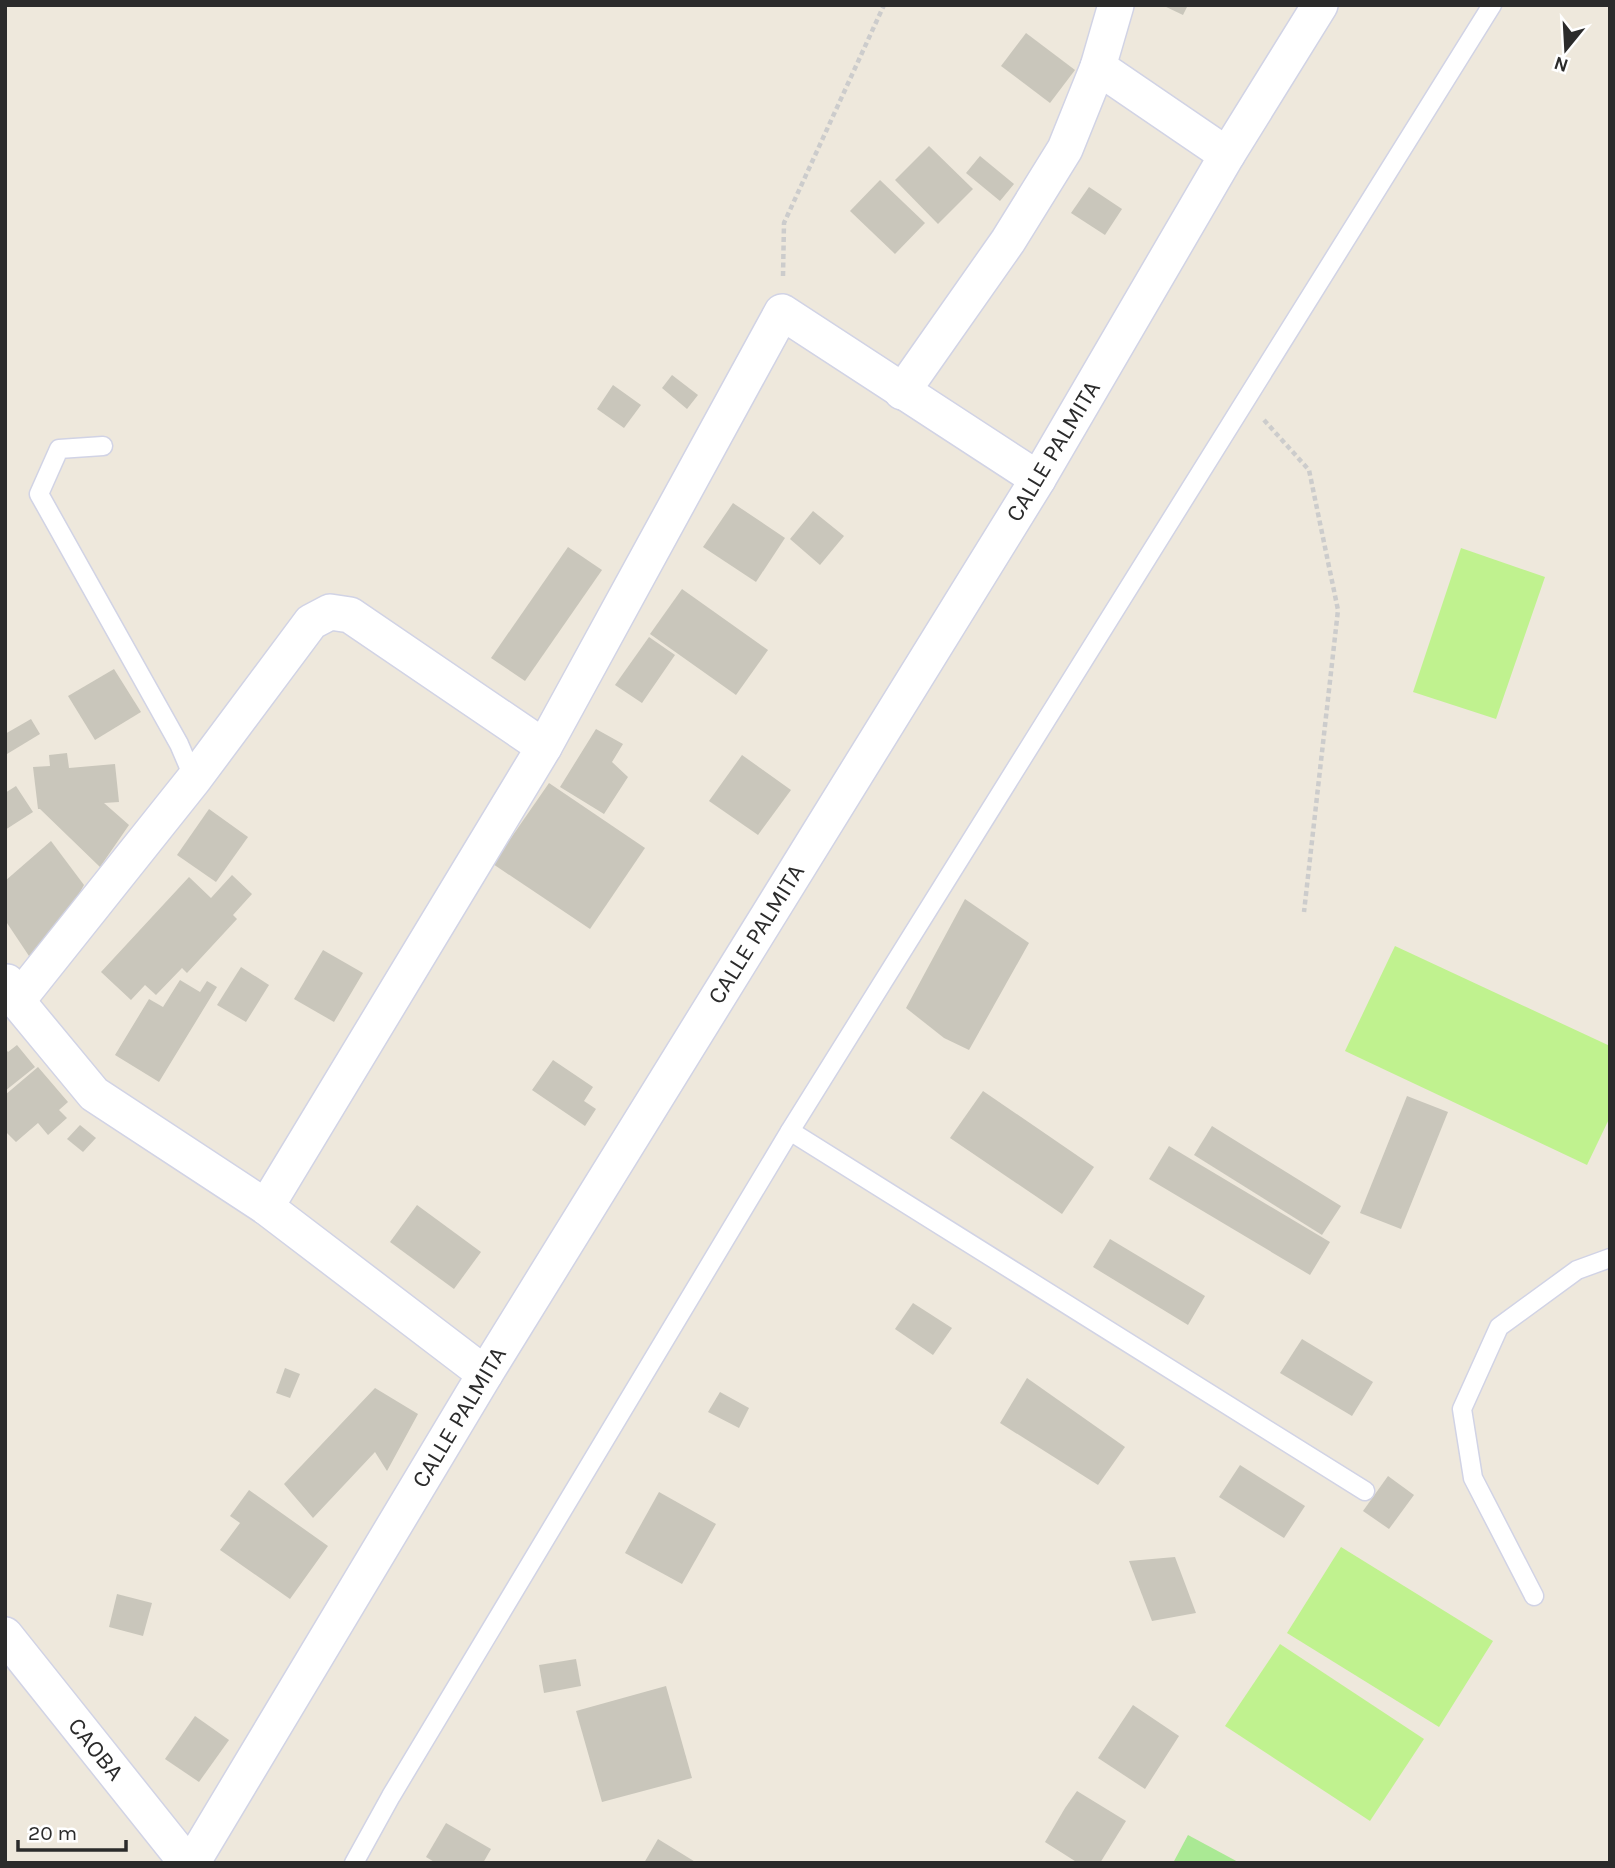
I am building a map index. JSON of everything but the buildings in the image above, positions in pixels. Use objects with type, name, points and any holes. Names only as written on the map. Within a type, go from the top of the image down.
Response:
[{"type":"street","points":[[902,392],[1008,241],[1065,149],[1098,66],[1116,5]]},
{"type":"street","name":"CALLE PALMITA","points":[[189,1863],[485,1374],[1038,479],[1227,155],[1320,5]]},
{"type":"street","points":[[1098,66],[1227,155]]},
{"type":"street","points":[[266,1207],[544,747],[782,312],[1038,479]]},
{"type":"street","points":[[485,1374],[266,1207],[93,1094],[11,990],[194,779],[311,622],[330,612],[349,615],[544,747]]},
{"type":"street","name":"CAOBA","points":[[5,1634],[189,1863]]},
{"type":"lane","points":[[363,1860],[398,1784],[790,1131],[1492,5]]},
{"type":"lane","points":[[103,446],[59,449],[39,494],[179,744],[194,779]]},
{"type":"lane","points":[[790,1131],[1365,1491]]},
{"type":"lane","points":[[1534,1596],[1474,1478],[1462,1409],[1499,1327],[1577,1270],[1610,1258]]},
{"type":"path","points":[[782,312],[783,223],[884,5]]},
{"type":"path","points":[[1245,398],[1310,470],[1338,610],[1304,912]]},
{"type":"green space","points":[[1461,548],[1545,577],[1496,719],[1413,692]]},
{"type":"green space","points":[[1395,946],[1610,1046],[1610,1117],[1587,1165],[1345,1051]]},
{"type":"green space","points":[[1341,1547],[1493,1641],[1439,1727],[1287,1633]]},
{"type":"green space","points":[[1280,1644],[1424,1739],[1370,1821],[1225,1726]]},
{"type":"green space","points":[[1188,1835],[1240,1863],[1173,1863]]}]
